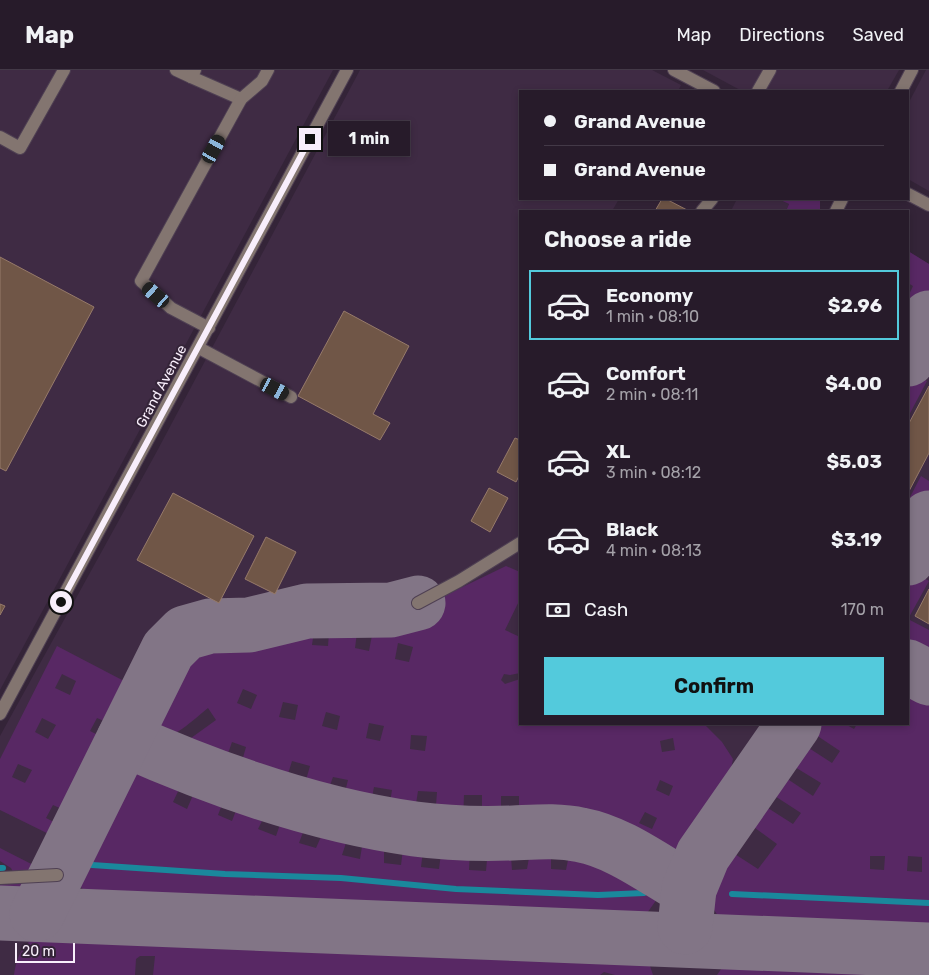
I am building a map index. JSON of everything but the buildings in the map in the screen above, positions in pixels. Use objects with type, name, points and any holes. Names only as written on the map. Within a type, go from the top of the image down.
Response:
[{"type":"street","points":[[0,137],[20,148],[64,70]]},
{"type":"street","points":[[176,70],[193,74],[241,99]]},
{"type":"street","points":[[209,328],[171,308],[141,282],[241,99],[262,81],[268,70]]},
{"type":"street","name":"Grand Avenue","points":[[0,714],[347,70]]},
{"type":"street","points":[[674,70],[712,90]]},
{"type":"street","points":[[759,90],[770,70]]},
{"type":"street","points":[[902,90],[912,70]]},
{"type":"street","points":[[909,195],[929,205]]},
{"type":"street","points":[[703,210],[711,200]]},
{"type":"street","points":[[198,348],[290,397]]},
{"type":"street","points":[[418,603],[460,581],[519,544]]},
{"type":"street","points":[[0,878],[57,875]]},
{"type":"shaded area","points":[[0,70],[333,70],[0,690]]},
{"type":"shaded area","points":[[360,70],[652,70],[681,85],[678,90],[519,90],[519,200],[618,200],[613,210],[519,210],[519,725],[909,725],[909,252],[929,264],[929,975],[0,975],[0,736],[156,453]]},
{"type":"shaded area","points":[[703,70],[899,70],[888,90],[740,90]]},
{"type":"shaded area","points":[[926,70],[929,70],[929,191],[909,180],[909,102]]},
{"type":"shaded area","points":[[736,200],[780,200],[789,204],[786,210],[732,210]]},
{"type":"shaded area","points":[[780,200],[820,200],[820,210],[786,210],[789,204]]},
{"type":"shaded area","points":[[909,252],[929,264],[929,301],[918,320],[909,316],[909,295],[913,286],[909,284]]},
{"type":"shaded area","points":[[929,337],[929,362],[923,359],[921,352]]},
{"type":"shaded area","points":[[916,375],[927,381],[909,415],[909,378]]},
{"type":"shaded area","points":[[921,476],[929,481],[929,502],[921,518],[914,519],[909,516],[909,499]]},
{"type":"shaded area","points":[[506,566],[519,572],[519,601],[505,630],[519,637],[519,673],[504,674],[501,680],[505,684],[519,679],[519,725],[705,725],[722,742],[733,759],[725,799],[678,866],[661,864],[627,843],[598,830],[549,821],[523,822],[519,819],[519,796],[501,796],[501,819],[499,824],[482,823],[482,795],[464,795],[463,821],[449,824],[436,822],[437,792],[418,791],[414,817],[401,819],[388,815],[392,790],[374,787],[369,813],[345,808],[342,804],[348,780],[333,777],[324,802],[302,794],[310,766],[292,761],[284,787],[280,789],[238,775],[246,747],[232,742],[223,768],[220,769],[173,751],[216,720],[208,708],[173,735],[162,740],[153,742],[144,740],[136,734],[162,681],[173,664],[189,648],[206,639],[226,639],[305,621],[389,615],[419,608]],"holes":[[[314,631],[329,632],[328,646],[312,645]],[[357,633],[372,635],[369,651],[355,648]],[[398,643],[413,647],[409,662],[395,659]],[[243,689],[257,695],[251,709],[237,703]],[[283,702],[298,705],[295,720],[279,717]],[[326,712],[340,716],[337,730],[322,726]],[[369,723],[384,726],[380,741],[366,738]],[[411,735],[427,736],[425,751],[410,749]],[[673,738],[675,750],[662,752],[660,741]],[[660,780],[673,786],[669,796],[656,790]],[[645,812],[657,818],[652,829],[639,823]]]},
{"type":"shaded area","points":[[917,574],[929,581],[909,617],[909,579]]},
{"type":"shaded area","points":[[909,620],[929,630],[929,670],[909,660]]},
{"type":"shaded area","points":[[57,646],[124,681],[130,690],[131,703],[61,840],[0,810],[0,759]],"holes":[[[62,674],[76,681],[70,695],[55,688]],[[42,718],[56,725],[48,739],[35,732]],[[97,718],[111,724],[104,738],[90,731]],[[18,764],[32,770],[25,783],[12,777]],[[53,805],[66,811],[60,825],[46,818]]]},
{"type":"shaded area","points":[[909,681],[929,691],[929,936],[726,928],[712,905],[708,888],[712,870],[724,847],[758,869],[777,844],[744,820],[757,801],[793,824],[801,813],[764,789],[777,772],[813,796],[821,783],[785,761],[798,741],[832,763],[840,751],[807,729],[809,725],[847,725],[854,729],[856,725],[909,725]],"holes":[[[870,856],[885,856],[884,870],[870,869]],[[908,856],[922,857],[922,872],[907,871]]]},
{"type":"shaded area","points":[[136,756],[183,776],[184,779],[173,802],[187,809],[199,781],[228,789],[218,815],[232,821],[240,800],[245,796],[268,804],[269,807],[258,829],[276,836],[284,813],[288,809],[306,815],[308,819],[299,843],[316,848],[327,823],[348,828],[348,837],[342,855],[360,859],[364,834],[368,832],[383,835],[384,863],[401,865],[404,841],[410,839],[424,843],[421,867],[439,869],[442,845],[451,842],[461,842],[467,843],[470,850],[469,870],[486,871],[488,848],[494,842],[510,844],[512,870],[527,869],[532,841],[551,842],[551,869],[566,870],[571,845],[580,844],[592,847],[633,868],[662,892],[640,923],[103,903],[81,887],[75,877],[73,862],[125,759]]},
{"type":"shaded area","points":[[0,848],[47,872],[20,894],[7,899],[0,899],[0,884],[18,882],[11,868],[0,861]]},
{"type":"shaded area","points":[[49,929],[642,952],[649,963],[653,975],[615,975],[604,972],[600,975],[153,975],[155,956],[140,956],[136,959],[135,975],[14,975],[18,959],[24,947]]},
{"type":"shaded area","points":[[730,956],[929,964],[929,975],[717,975]]},
{"type":"waterway","points":[[92,865],[225,874],[341,878],[456,889],[598,895],[644,893]]},
{"type":"waterway","points":[[732,894],[929,903]]},
{"type":"taxiway","points":[[909,357],[929,318]]},
{"type":"taxiway","points":[[909,556],[929,518]]},
{"type":"taxiway","points":[[37,914],[168,650],[185,633],[210,626],[249,625],[307,611],[391,610],[418,603]]},
{"type":"taxiway","points":[[909,668],[929,678]]},
{"type":"taxiway","points":[[685,927],[689,889],[703,855],[793,725]]},
{"type":"taxiway","points":[[124,739],[230,782],[340,815],[415,829],[464,833],[556,832],[572,833],[595,839],[623,850],[689,889]]},
{"type":"taxiway","points":[[0,913],[929,950]]},
{"type":"route","points":[[61,602],[310,139]]}]
